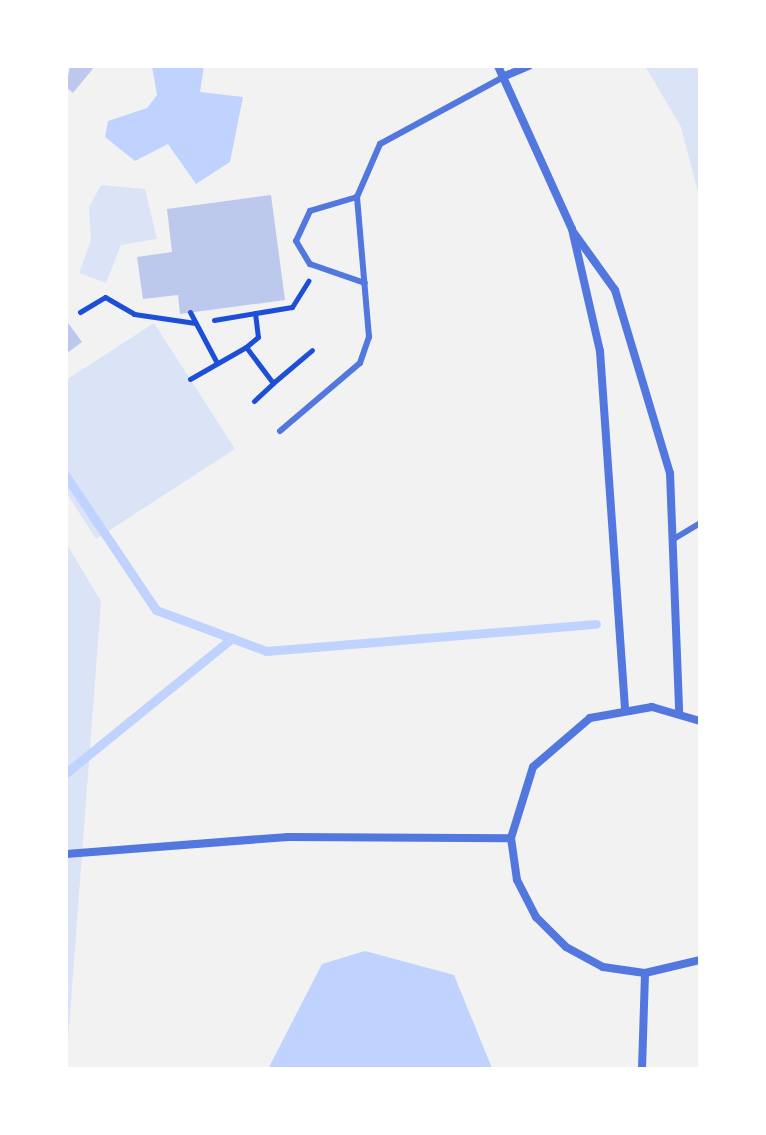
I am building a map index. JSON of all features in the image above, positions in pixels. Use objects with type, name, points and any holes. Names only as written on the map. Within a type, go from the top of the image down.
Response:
[{"type":"street","points":[[498,66],[572,229],[600,351],[625,708]]},
{"type":"street","points":[[505,76],[529,66]]},
{"type":"street","points":[[572,229],[615,290],[670,473],[679,711]]},
{"type":"street","points":[[700,721],[679,711],[625,708],[558,738],[517,800],[511,838],[524,892],[566,947],[603,967],[645,973],[700,960]]},
{"type":"street","points":[[66,854],[288,837],[511,838]]},
{"type":"street","points":[[642,1069],[645,973]]},
{"type":"lane","points":[[280,431],[360,363],[369,337],[357,197],[380,144],[505,76]]},
{"type":"lane","points":[[357,197],[310,211],[296,241],[310,264],[365,283]]},
{"type":"lane","points":[[672,540],[700,523]]},
{"type":"path","points":[[214,320],[299,301],[310,264]]},
{"type":"path","points":[[80,312],[105,297],[134,314],[195,323]]},
{"type":"path","points":[[190,312],[217,363]]},
{"type":"path","points":[[190,379],[258,337],[255,313]]},
{"type":"path","points":[[246,347],[273,383]]},
{"type":"path","points":[[254,401],[312,350]]},
{"type":"shaded area","points":[[645,66],[700,66],[700,200],[681,127]]},
{"type":"shaded area","points":[[101,185],[145,189],[157,239],[121,245],[106,283],[79,273],[91,240],[89,207]]},
{"type":"shaded area","points":[[154,323],[235,449],[96,539],[66,492],[66,380]]},
{"type":"shaded area","points":[[66,543],[101,601],[66,1068]]},
{"type":"water","points":[[152,66],[204,66],[200,92],[243,97],[230,162],[196,184],[168,144],[135,161],[105,137],[108,121],[147,108],[157,95]]},
{"type":"water","points":[[365,951],[454,975],[492,1068],[268,1069],[322,964]]},
{"type":"building","points":[[70,66],[95,66],[73,93],[66,87]]},
{"type":"building","points":[[271,195],[285,300],[180,314],[178,295],[143,299],[137,257],[172,252],[167,209]]},
{"type":"building","points":[[66,320],[82,342],[66,354]]},
{"type":"waterway","points":[[66,476],[156,610],[266,651],[596,624]]},
{"type":"waterway","points":[[66,773],[232,638]]}]
